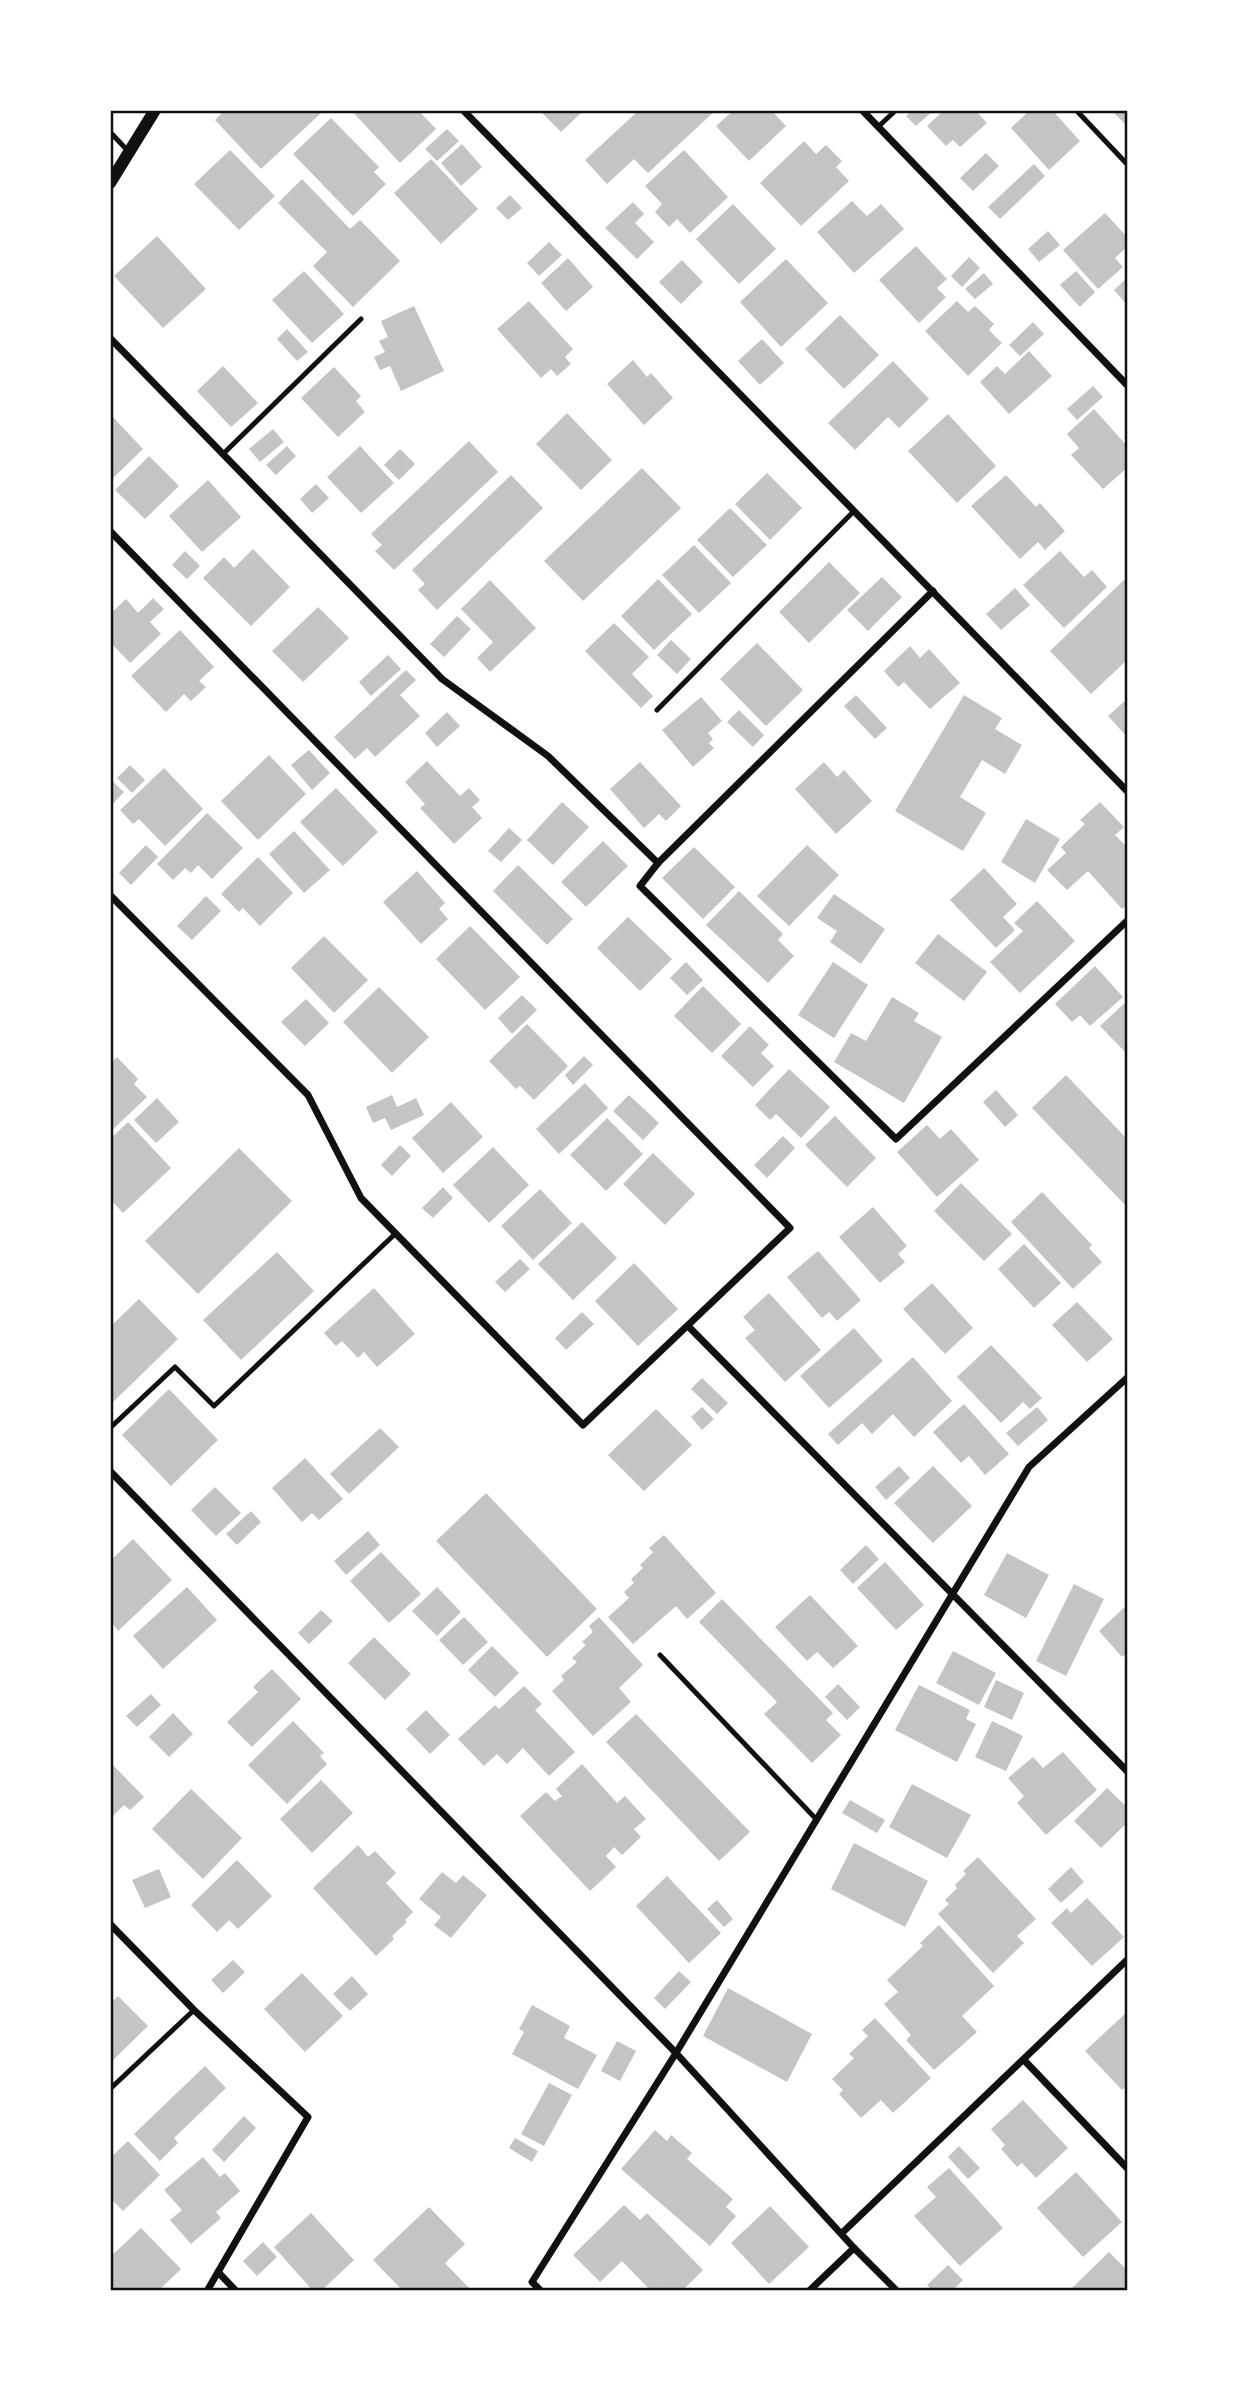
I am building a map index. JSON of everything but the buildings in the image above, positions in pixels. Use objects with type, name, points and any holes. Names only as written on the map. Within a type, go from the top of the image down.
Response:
[{"type":"street","points":[[110,183],[155,110]]},
{"type":"street","points":[[463,110],[1128,792]]},
{"type":"street","points":[[862,110],[1128,386]]},
{"type":"street","points":[[110,338],[442,679],[548,756],[658,863]]},
{"type":"street","points":[[110,530],[790,1228],[583,1425],[361,1198],[307,1095],[110,895]]},
{"type":"street","points":[[933,592],[658,863],[640,886],[896,1139],[1128,920]]},
{"type":"street","points":[[688,1326],[1128,1772]]},
{"type":"street","points":[[541,2291],[532,2282],[676,2053],[1030,1467],[1128,1377]]},
{"type":"street","points":[[110,1471],[676,2053],[854,2248],[897,2291]]},
{"type":"street","points":[[110,1924],[194,2010],[307,2117],[207,2291]]},
{"type":"street","points":[[842,2233],[1128,1959]]},
{"type":"street","points":[[1024,2060],[1128,2169]]},
{"type":"street","points":[[810,2291],[854,2248]]},
{"type":"street","points":[[218,2272],[236,2291]]},
{"type":"lane","points":[[878,127],[896,110]]},
{"type":"lane","points":[[1076,110],[1126,163]]},
{"type":"lane","points":[[110,132],[129,152]]},
{"type":"lane","points":[[223,454],[361,319]]},
{"type":"lane","points":[[657,709],[855,511]]},
{"type":"lane","points":[[110,1428],[175,1367],[214,1406],[397,1232]]},
{"type":"lane","points":[[660,1655],[817,1820]]},
{"type":"lane","points":[[110,2089],[194,2010]]}]
